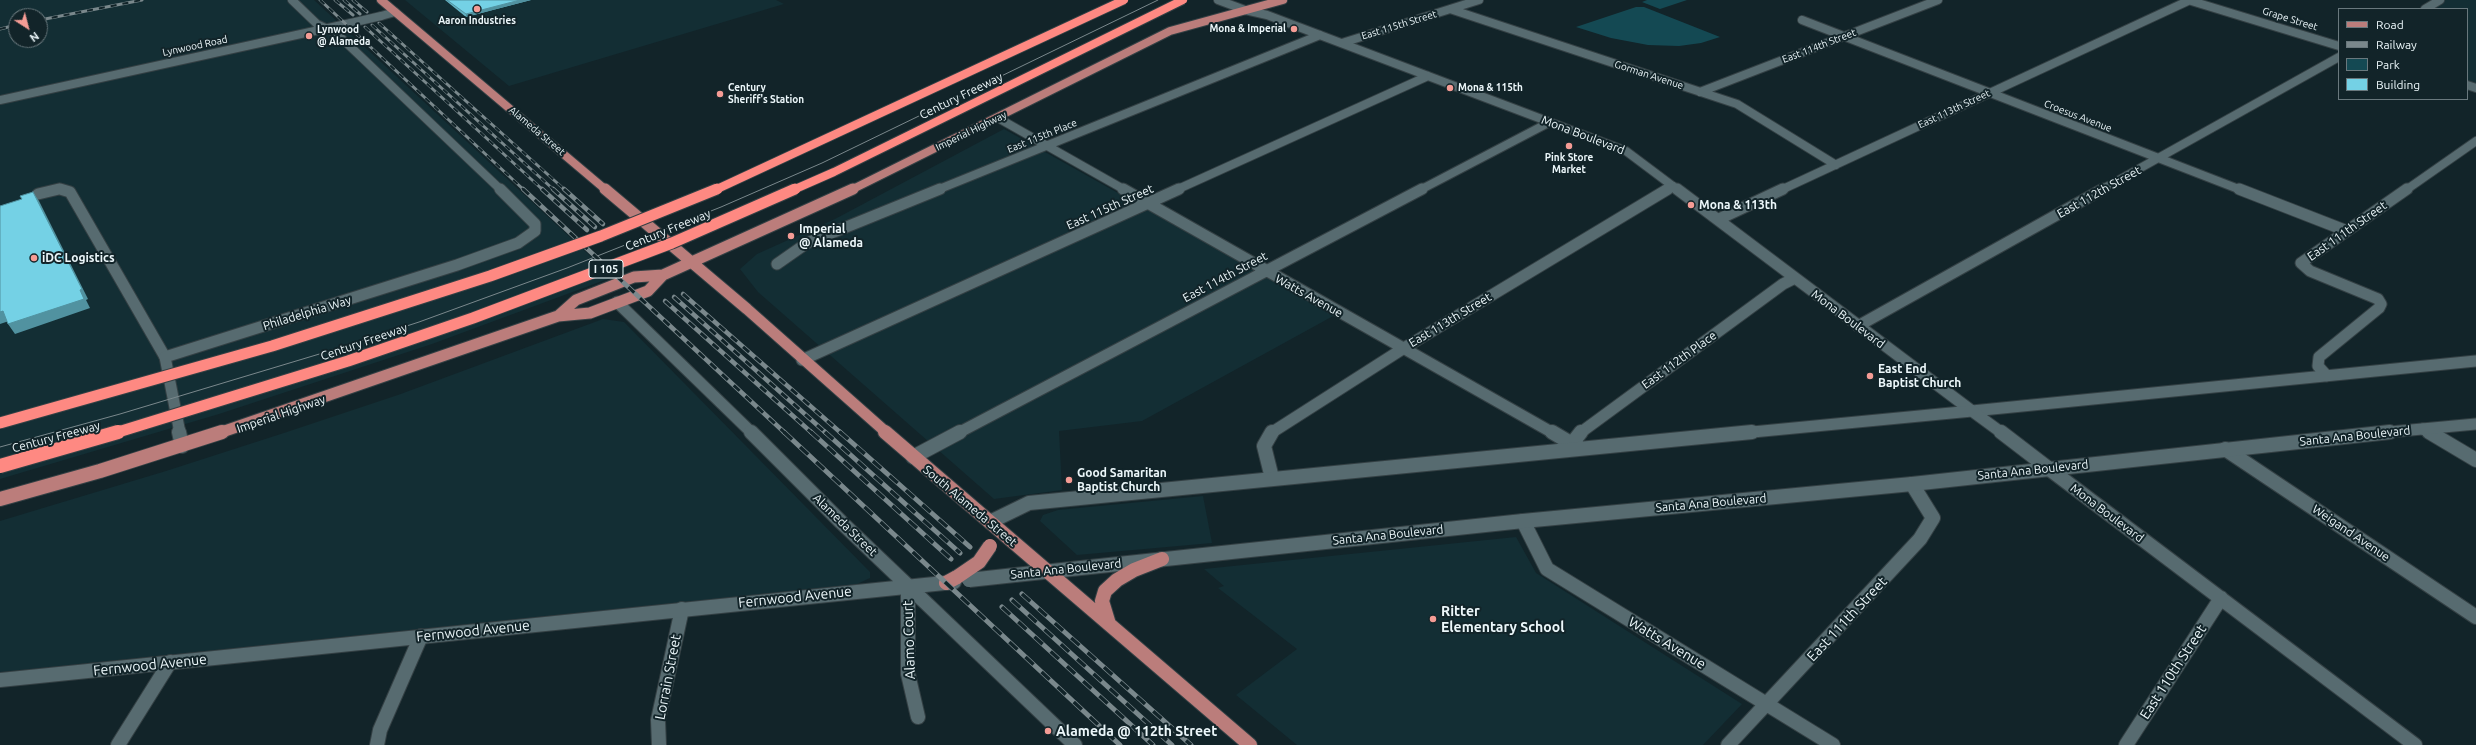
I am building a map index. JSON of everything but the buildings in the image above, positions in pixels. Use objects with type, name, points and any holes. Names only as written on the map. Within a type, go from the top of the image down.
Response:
[{"type":"highway","name":"Century Freeway","points":[[0,423],[272,346],[490,276],[601,236],[687,202],[764,169],[1124,0]]},
{"type":"highway","name":"Century Freeway","points":[[0,466],[169,418],[348,362],[473,318],[666,245],[841,169],[1183,0]]},
{"type":"main road","name":"Alameda Street","points":[[380,0],[693,263]]},
{"type":"main road","name":"Imperial Highway","points":[[558,316],[576,300],[634,277],[663,275],[693,263],[817,206],[998,118],[1170,31],[1283,0]]},
{"type":"main road","name":"South Alameda Street","points":[[693,263],[913,457],[1250,745]]},
{"type":"main road","name":"Imperial Highway","points":[[0,499],[182,446],[393,376],[558,316],[590,313],[648,291],[663,275]]},
{"type":"main road","points":[[957,580],[979,562],[990,546],[990,522]]},
{"type":"main road","points":[[1109,624],[1102,601],[1105,591],[1117,580],[1134,570],[1162,559]]},
{"type":"street","points":[[292,0],[317,24],[328,29]]},
{"type":"street","name":"Mona Boulevard","points":[[1218,0],[1245,10],[1267,15],[1626,151],[1719,219],[1858,326],[2221,598],[2414,745]]},
{"type":"street","name":"East 115th Street","points":[[1342,43],[1479,0]]},
{"type":"street","name":"East 114th Street","points":[[1700,92],[1938,0]]},
{"type":"street","name":"Grape Street","points":[[2189,0],[2338,46]]},
{"type":"street","name":"East 113th Street","points":[[1719,219],[2189,0]]},
{"type":"street","points":[[2426,8],[2440,0]]},
{"type":"street","name":"Gorman Avenue","points":[[1450,9],[1737,104],[1836,165]]},
{"type":"street","name":"Lynwood Road","points":[[0,100],[328,29],[395,12]]},
{"type":"street","name":"Croesus Avenue","points":[[1802,20],[2347,231]]},
{"type":"street","name":"Philadelphia Way","points":[[165,357],[457,265],[518,243],[533,234],[535,224],[524,212],[337,34],[328,29]]},
{"type":"street","name":"East 115th Place","points":[[777,264],[808,243],[829,234],[1320,35]]},
{"type":"street","name":"East 112th Street","points":[[1858,326],[2338,58]]},
{"type":"street","name":"East 115th Street","points":[[802,360],[1149,204],[1428,76]]},
{"type":"street","name":"Watts Avenue","points":[[998,118],[1579,448]]},
{"type":"street","name":"East 114th Street","points":[[913,457],[1550,122]]},
{"type":"street","name":"East 111th Street","points":[[2327,376],[2318,366],[2319,357],[2379,308],[2381,304],[2374,298],[2302,268],[2301,263],[2476,141]]},
{"type":"street","name":"East 113th Street","points":[[1272,478],[1264,446],[1270,434],[1404,348],[1673,186]]},
{"type":"street","points":[[38,194],[60,189],[70,192],[165,357],[182,446]]},
{"type":"street","name":"East 112th Place","points":[[1579,448],[1574,441],[1580,433],[1783,284],[1795,278]]},
{"type":"street","name":"Alameda Street","points":[[617,302],[908,587],[1074,745]]},
{"type":"street","points":[[990,522],[1029,503],[2476,361]]},
{"type":"street","name":"Santa Ana Boulevard","points":[[957,580],[1047,572],[1523,521],[1912,484],[2048,468],[2476,424]]},
{"type":"street","points":[[2423,429],[2476,460]]},
{"type":"street","name":"Weigand Avenue","points":[[2225,450],[2476,617]]},
{"type":"street","name":"East 111th Street","points":[[1728,745],[1768,704],[1920,539],[1933,518],[1912,484]]},
{"type":"street","name":"Watts Avenue","points":[[1523,521],[1547,569],[1833,745]]},
{"type":"street","name":"Fernwood Avenue","points":[[0,680],[908,587],[957,580]]},
{"type":"street","name":"Alamo Court","points":[[908,587],[908,674],[918,717]]},
{"type":"street","name":"East 110th Street","points":[[2126,745],[2221,598]]},
{"type":"street","name":"Lorrain Street","points":[[659,745],[658,720],[682,609]]},
{"type":"street","points":[[377,745],[380,730],[421,636]]},
{"type":"street","points":[[118,745],[170,662]]},
{"type":"shaded area","points":[[0,0],[314,0],[613,277],[432,344],[219,414],[0,479]]},
{"type":"shaded area","points":[[405,0],[776,0],[784,4],[509,86]]},
{"type":"shaded area","points":[[2443,0],[2476,0],[2476,87],[2468,84],[2468,8],[2429,8]]},
{"type":"shaded area","points":[[1004,129],[1335,315],[1142,421],[1059,431],[1062,490],[994,499],[758,292],[740,269],[757,254],[835,219]]},
{"type":"shaded area","points":[[603,319],[624,322],[870,572],[870,578],[857,584],[0,672],[0,521],[166,471],[398,395]]},
{"type":"shaded area","points":[[1203,496],[1212,543],[1077,555],[1040,521],[1043,515],[1058,510]]},
{"type":"shaded area","name":"Ritter Elementary School","points":[[1516,537],[1536,573],[1742,704],[1703,745],[1297,745],[1236,695],[1297,649],[1218,588],[1224,586],[1204,569]]},
{"type":"green space","points":[[1647,0],[1687,0],[1660,9],[1642,2]]},
{"type":"green space","points":[[1636,7],[1644,7],[1720,37],[1701,43],[1679,46],[1648,45],[1611,38],[1576,27]]},
{"type":"tram line","points":[[0,447],[120,414],[336,349],[419,322],[567,268],[721,207],[822,163],[1158,0]]},
{"type":"railway","points":[[48,18],[142,0]]},
{"type":"railway","points":[[320,0],[524,190]]},
{"type":"railway","points":[[335,0],[353,15]]},
{"type":"railway","points":[[344,0],[360,14]]},
{"type":"railway","points":[[353,0],[367,12]]},
{"type":"railway","points":[[379,23],[565,190]]},
{"type":"railway","points":[[372,25],[554,190]]},
{"type":"railway","points":[[0,29],[8,27]]},
{"type":"railway","points":[[365,27],[543,190]]},
{"type":"railway","points":[[523,189],[785,433]]},
{"type":"railway","points":[[542,189],[587,230]]},
{"type":"railway","points":[[553,189],[595,227]]},
{"type":"railway","points":[[564,189],[603,224]]},
{"type":"railway","points":[[683,294],[841,433]]},
{"type":"railway","points":[[674,297],[826,433]]},
{"type":"railway","points":[[665,301],[812,433]]},
{"type":"railway","points":[[784,432],[1120,745]]},
{"type":"railway","points":[[811,432],[951,559]]},
{"type":"railway","points":[[825,432],[960,553]]},
{"type":"railway","points":[[840,432],[970,547]]},
{"type":"railway","points":[[1022,594],[1191,745]]},
{"type":"railway","points":[[1012,600],[1172,745]]},
{"type":"railway","points":[[1002,607],[1153,745]]},
{"type":"place","name":"Aaron Industries","points":[[477,9]]},
{"type":"place","name":"Mona & Imperial","points":[[1294,29]]},
{"type":"place","name":"Lynwood @ Alameda","points":[[309,36]]},
{"type":"place","name":"Mona & 115th","points":[[1450,88]]},
{"type":"place","name":"Century Sheriff's Station","points":[[720,94]]},
{"type":"place","name":"Pink Store Market","points":[[1569,146]]},
{"type":"place","name":"Mona & 113th","points":[[1691,205]]},
{"type":"place","name":"Imperial @ Alameda","points":[[791,236]]},
{"type":"place","name":"iDC Logistics","points":[[34,258]]},
{"type":"place","name":"East End Baptist Church","points":[[1870,376]]},
{"type":"place","name":"Good Samaritan Baptist Church","points":[[1069,480]]},
{"type":"place","name":"Ritter Elementary School","points":[[1433,619]]},
{"type":"place","name":"Alameda @ 112th Street","points":[[1048,731]]}]
